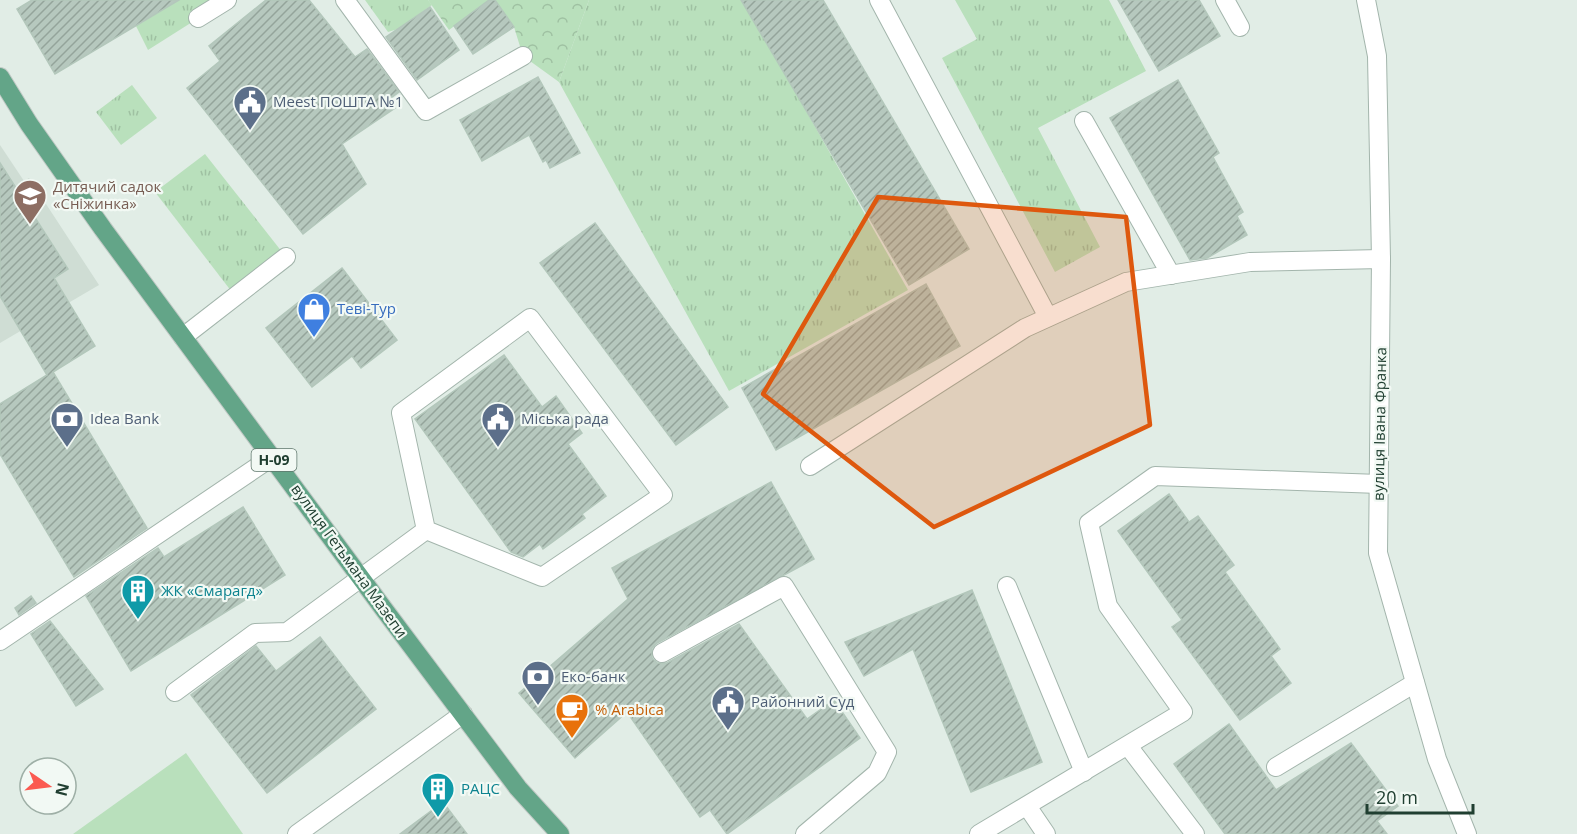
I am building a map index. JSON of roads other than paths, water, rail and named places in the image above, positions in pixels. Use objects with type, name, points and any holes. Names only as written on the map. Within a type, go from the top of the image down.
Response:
[{"type":"main road","name":"вулиця Гетьмана Мазепи","points":[[0,78],[29,124],[362,579],[518,788],[560,834]]},
{"type":"street","points":[[198,18],[226,0]]},
{"type":"street","points":[[345,0],[426,111],[523,56]]},
{"type":"street","points":[[879,0],[1048,317]]},
{"type":"street","points":[[1225,0],[1240,27]]},
{"type":"street","name":"вулиця Івана Франка","points":[[1366,0],[1377,56],[1381,259],[1378,553],[1437,759],[1467,834]]},
{"type":"street","points":[[1084,122],[1171,274]]},
{"type":"street","points":[[183,337],[286,257]]},
{"type":"street","points":[[810,466],[1025,328],[1126,282],[1250,261],[1381,259]]},
{"type":"street","points":[[530,318],[663,495],[542,577],[426,530],[401,413],[530,318]]},
{"type":"street","points":[[0,641],[272,457]]},
{"type":"street","points":[[979,834],[1183,712],[1108,606],[1089,523],[1155,476],[1379,484]]},
{"type":"street","points":[[175,692],[255,633],[287,632],[426,530]]},
{"type":"street","points":[[662,653],[784,586],[887,752],[877,773],[805,834]]},
{"type":"street","points":[[1007,586],[1083,772]]},
{"type":"street","points":[[1276,767],[1415,683]]},
{"type":"street","points":[[297,834],[463,714]]},
{"type":"street","points":[[1128,746],[1195,834]]},
{"type":"street","points":[[1026,806],[1046,834]]},
{"type":"place","name":"Meest ПОШТА №1","points":[[250,131]]},
{"type":"place","name":"Дитячий садок «Сніжинка»","points":[[30,225]]},
{"type":"place","name":"Теві-Тур","points":[[314,338]]},
{"type":"place","name":"Idea Bank","points":[[67,448]]},
{"type":"place","name":"Міська рада","points":[[498,448]]},
{"type":"place","name":"ЖК «Смарагд»","points":[[138,620]]},
{"type":"place","name":"Еко-банк","points":[[538,706]]},
{"type":"place","name":"Районний Суд","points":[[728,731]]},
{"type":"place","name":"% Arabica","points":[[572,739]]},
{"type":"place","name":"РАЦС","points":[[438,818]]}]
